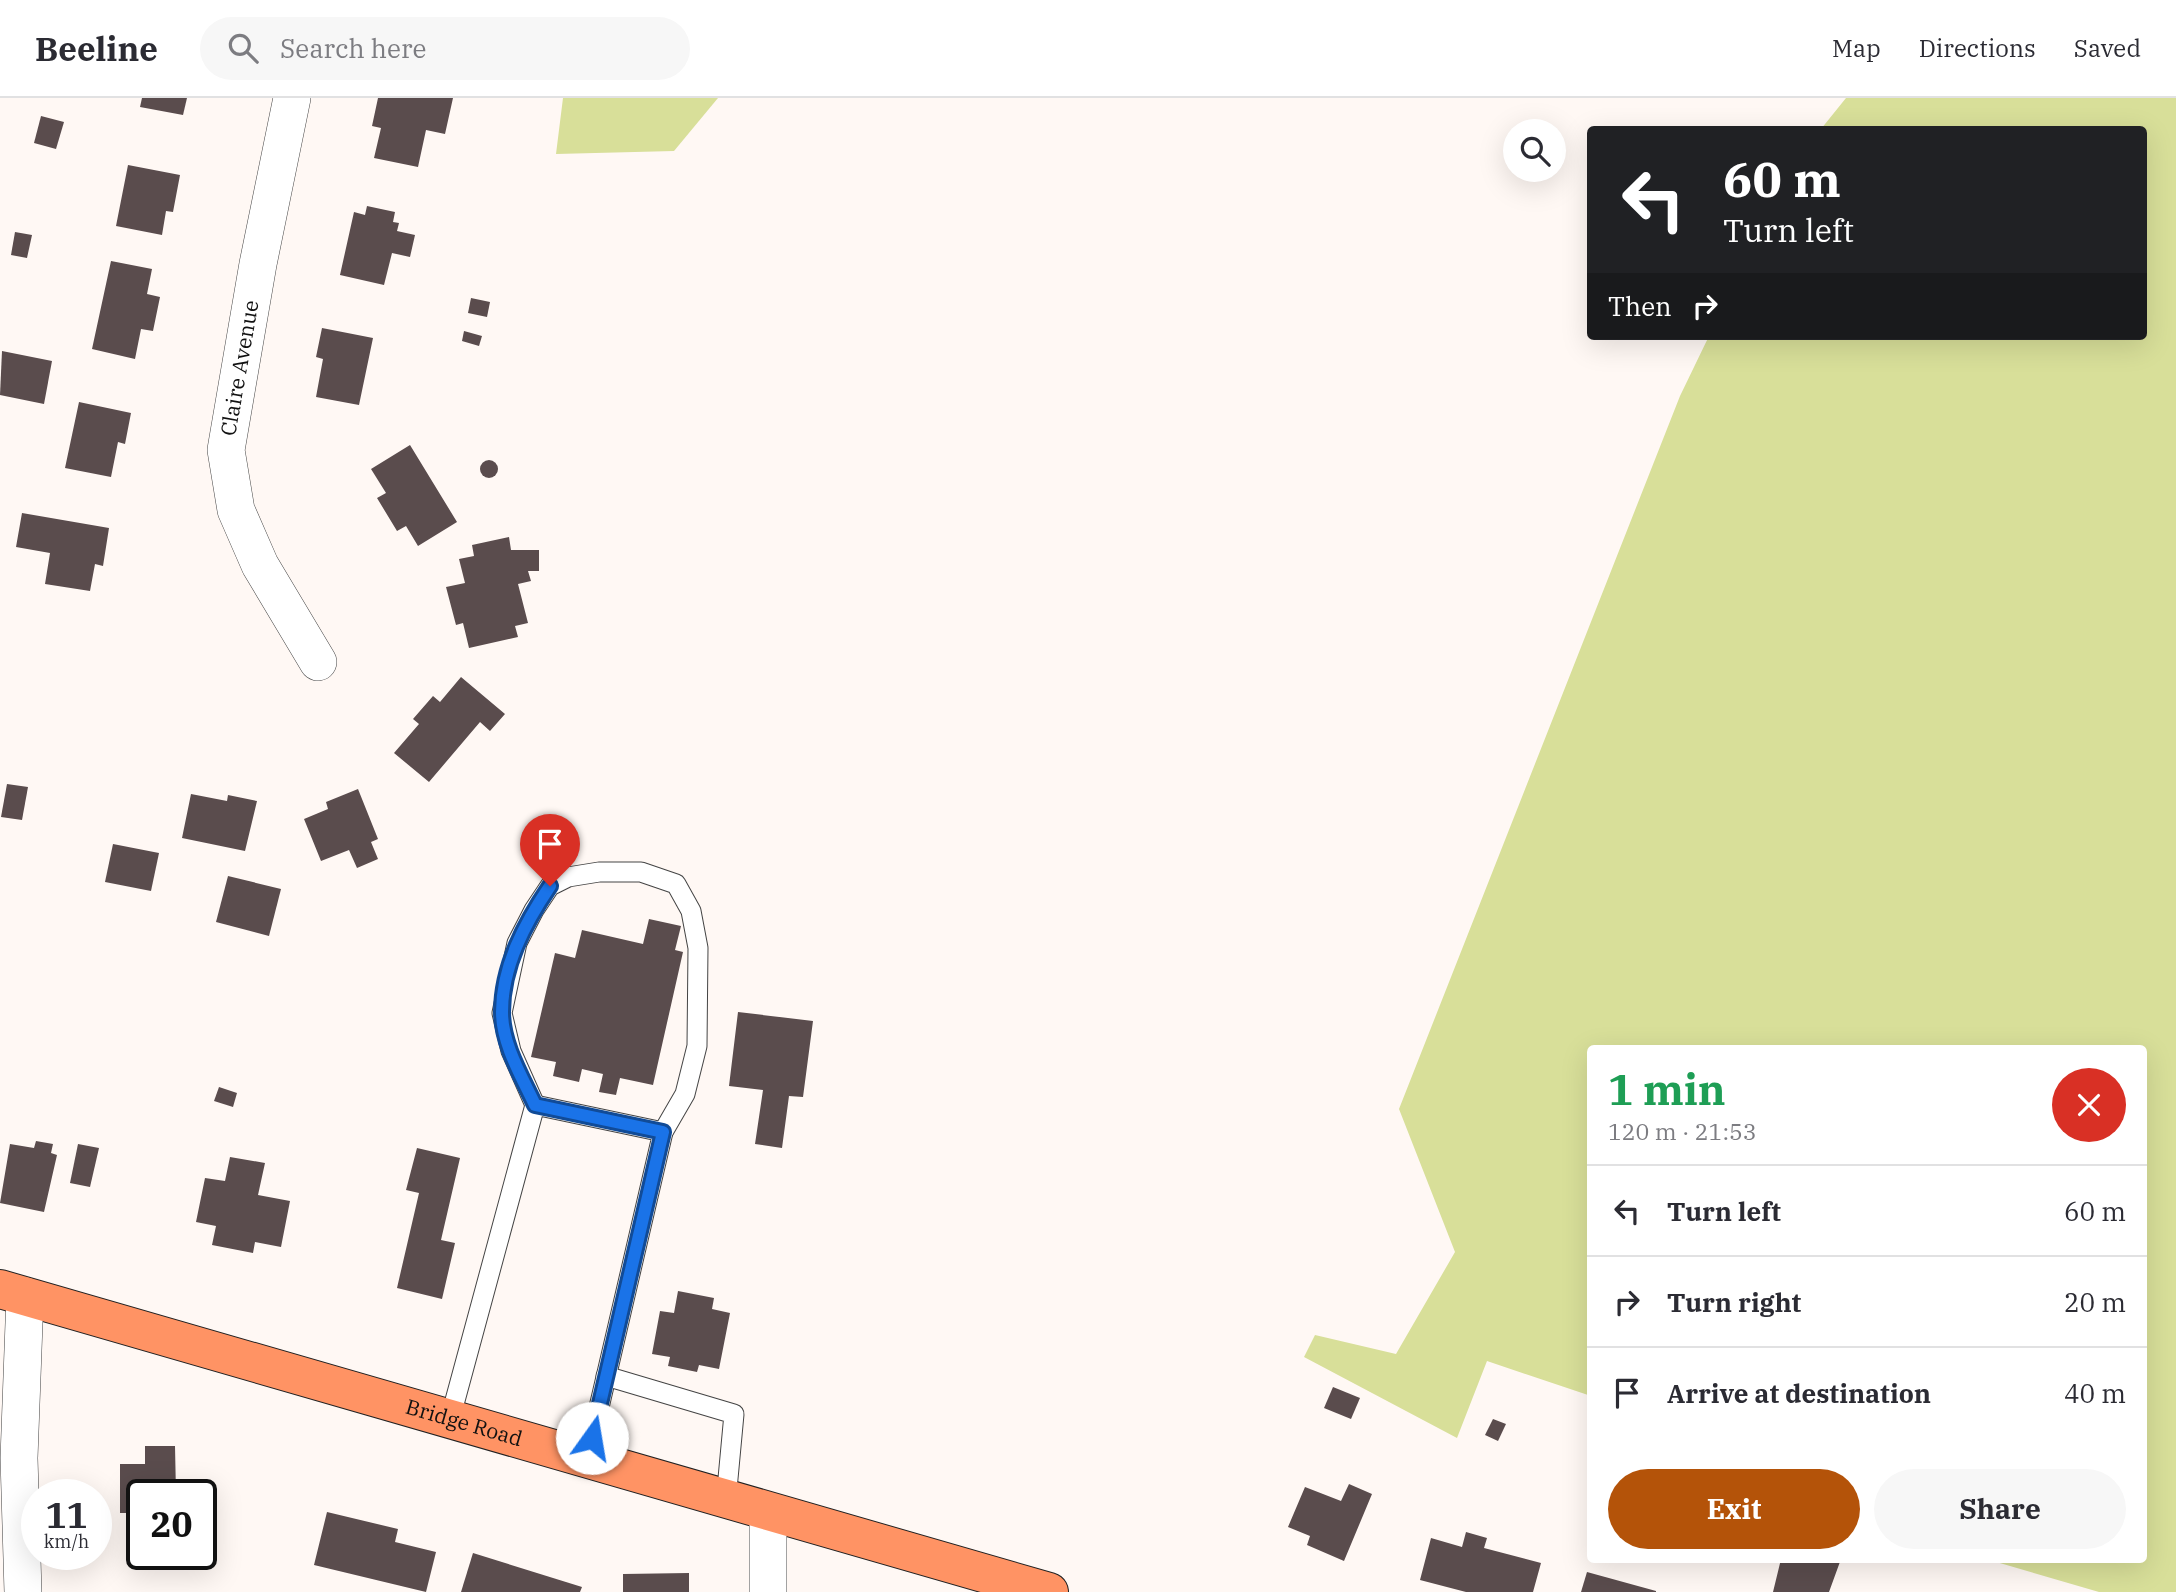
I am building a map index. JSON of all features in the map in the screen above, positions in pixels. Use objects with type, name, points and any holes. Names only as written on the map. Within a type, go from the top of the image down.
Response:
[{"type":"main road","name":"Bridge Road","points":[[12,1292],[1049,1592]]},
{"type":"street","name":"Claire Avenue","points":[[292,98],[256,276],[226,450],[236,510],[260,565],[318,662]]},
{"type":"street","points":[[12,1292],[23,1592]]},
{"type":"street","points":[[768,1512],[768,1592]]},
{"type":"lane","points":[[450,1419],[535,1105],[511,1051],[502,1013],[508,974],[517,943],[550,886],[568,877],[599,872],[642,872],[676,884],[691,911],[698,948],[697,1046],[685,1094],[663,1132],[587,1459]]},
{"type":"lane","points":[[535,1105],[663,1132]]},
{"type":"lane","points":[[606,1376],[734,1414],[726,1500]]},
{"type":"green space","points":[[563,98],[718,98],[674,151],[556,154]]},
{"type":"green space","points":[[1846,98],[2176,98],[2176,1592],[2099,1592],[2000,1563],[2147,1563],[2147,1045],[1587,1045],[1587,1395],[1487,1361],[1457,1438],[1304,1357],[1315,1335],[1396,1354],[1455,1252],[1399,1109],[1680,396],[1707,340],[2147,340],[2147,126],[1823,126]]},
{"type":"building","points":[[142,98],[187,98],[183,115],[140,107]]},
{"type":"building","points":[[378,98],[453,98],[445,134],[426,130],[418,167],[374,158],[381,128],[372,126]]},
{"type":"building","points":[[41,116],[64,122],[56,149],[34,143]]},
{"type":"building","points":[[128,165],[180,175],[173,212],[166,211],[162,235],[116,226]]},
{"type":"building","points":[[367,206],[395,212],[393,222],[399,223],[397,231],[415,235],[410,257],[392,253],[384,285],[340,275],[354,212],[365,215]]},
{"type":"building","points":[[15,232],[32,235],[27,258],[11,255]]},
{"type":"building","points":[[111,261],[152,269],[147,294],[160,297],[153,331],[141,329],[135,359],[92,349]]},
{"type":"building","points":[[471,298],[490,302],[487,317],[468,313]]},
{"type":"building","points":[[322,328],[373,338],[359,405],[316,397],[323,359],[316,357]]},
{"type":"building","points":[[464,331],[482,336],[479,346],[462,341]]},
{"type":"building","points":[[2,351],[52,361],[44,404],[0,395]]},
{"type":"building","points":[[79,402],[131,413],[125,444],[118,442],[111,477],[65,468]]},
{"type":"building","points":[[410,445],[457,522],[418,546],[406,526],[397,531],[377,498],[386,493],[371,469]]},
{"type":"building","points":[[485,460],[493,460],[498,469],[496,476],[485,478],[480,473],[480,465]]},
{"type":"building","points":[[22,513],[109,528],[103,566],[95,564],[90,591],[45,584],[50,553],[16,547]]},
{"type":"building","points":[[509,537],[511,550],[539,550],[539,571],[528,571],[531,581],[518,584],[528,623],[515,626],[518,637],[469,648],[463,623],[456,625],[446,587],[465,583],[459,559],[474,556],[472,545]]},
{"type":"building","points":[[461,677],[505,714],[490,731],[480,722],[429,782],[394,753],[419,724],[413,719],[433,696],[440,702]]},
{"type":"building","points":[[7,784],[28,787],[22,820],[1,817]]},
{"type":"building","points":[[358,789],[378,839],[371,842],[378,859],[357,868],[349,850],[321,861],[304,819],[328,809],[326,802]]},
{"type":"building","points":[[191,794],[227,801],[228,795],[257,801],[245,851],[182,838]]},
{"type":"building","points":[[113,844],[159,853],[151,891],[105,882]]},
{"type":"building","points":[[228,876],[281,889],[269,936],[216,922]]},
{"type":"building","points":[[649,919],[681,926],[675,950],[683,952],[653,1085],[620,1078],[616,1095],[599,1092],[603,1074],[582,1069],[579,1082],[553,1076],[556,1062],[531,1057],[555,953],[575,958],[582,930],[643,944]]},
{"type":"building","points":[[738,1012],[813,1021],[803,1097],[789,1096],[782,1148],[755,1144],[763,1090],[729,1086]]},
{"type":"building","points":[[219,1087],[237,1093],[233,1107],[214,1101]]},
{"type":"building","points":[[36,1141],[53,1144],[51,1153],[57,1155],[44,1212],[0,1203],[10,1144],[34,1148]]},
{"type":"building","points":[[78,1144],[99,1148],[90,1187],[70,1183]]},
{"type":"building","points":[[417,1148],[460,1158],[441,1240],[455,1243],[442,1299],[397,1288],[419,1193],[406,1190]]},
{"type":"building","points":[[230,1157],[265,1163],[258,1195],[290,1201],[281,1247],[255,1242],[253,1253],[212,1245],[216,1226],[196,1222],[205,1178],[225,1181]]},
{"type":"building","points":[[678,1291],[714,1298],[712,1309],[730,1313],[719,1369],[699,1365],[697,1372],[668,1366],[670,1357],[652,1354],[660,1311],[674,1313]]},
{"type":"building","points":[[1333,1387],[1360,1398],[1351,1419],[1324,1408]]},
{"type":"building","points":[[1493,1419],[1506,1424],[1498,1441],[1485,1435]]},
{"type":"building","points":[[145,1446],[175,1446],[176,1479],[126,1479],[126,1513],[120,1513],[120,1464],[145,1464]]},
{"type":"building","points":[[1349,1484],[1372,1494],[1344,1561],[1307,1545],[1310,1536],[1288,1527],[1305,1487],[1341,1501]]},
{"type":"building","points":[[327,1512],[398,1529],[395,1542],[436,1552],[426,1592],[314,1565]]},
{"type":"building","points":[[1466,1532],[1487,1538],[1484,1548],[1541,1563],[1533,1592],[1466,1592],[1420,1580],[1431,1538],[1462,1547]]},
{"type":"building","points":[[473,1553],[582,1587],[580,1592],[461,1592]]},
{"type":"building","points":[[1780,1563],[1840,1563],[1829,1592],[1773,1592]]},
{"type":"building","points":[[1587,1572],[1656,1591],[1656,1592],[1581,1592]]},
{"type":"building","points":[[689,1573],[689,1592],[623,1592],[623,1574]]},
{"type":"route","points":[[550,886],[517,943],[508,974],[502,1013],[511,1051],[535,1105],[663,1132],[592,1438]]}]
